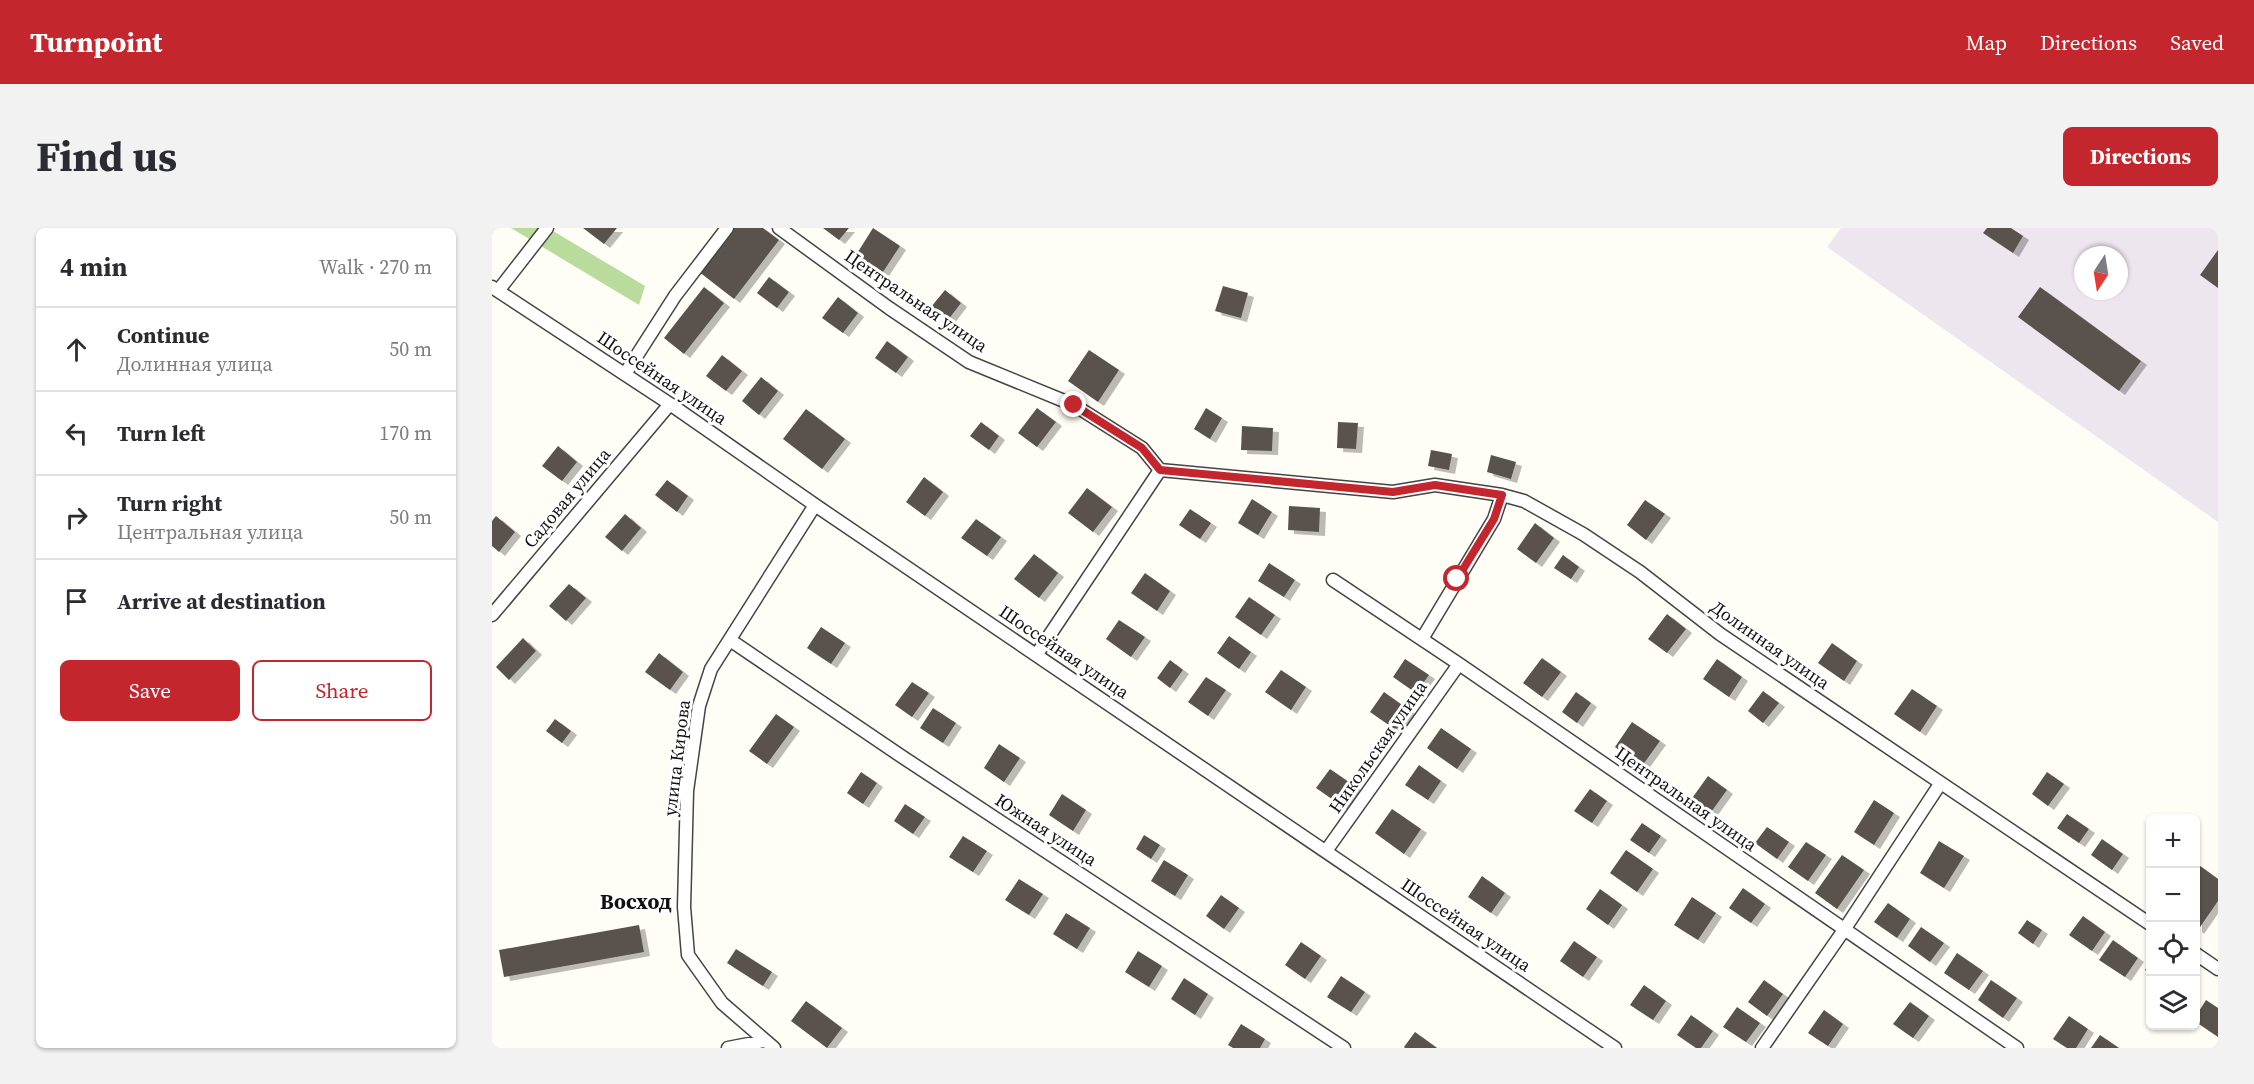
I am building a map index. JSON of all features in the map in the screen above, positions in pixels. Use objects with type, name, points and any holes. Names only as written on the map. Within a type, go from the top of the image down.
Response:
[{"type":"street","points":[[495,289],[547,228]]},
{"type":"street","points":[[624,374],[675,296],[727,228]]},
{"type":"street","name":"Центральная улица","points":[[779,228],[889,308],[969,362],[1074,405],[1142,448],[1160,470]]},
{"type":"street","name":"Шоссейная улица","points":[[495,289],[670,404],[815,505],[1615,1048]]},
{"type":"street","name":"Садовая улица","points":[[492,615],[670,404]]},
{"type":"street","points":[[1037,654],[1160,470]]},
{"type":"street","name":"Долинная улица","points":[[1160,470],[1393,492],[1435,485],[1502,495],[1524,501],[1583,534],[1640,572],[1720,634],[2148,922]]},
{"type":"street","points":[[1422,639],[1494,519],[1502,495]]},
{"type":"street","name":"улица Кирова","points":[[769,1045],[722,1003],[688,955],[685,931],[687,791],[699,706],[711,669],[815,505]]},
{"type":"street","name":"Центральная улица","points":[[1333,580],[1459,664],[2017,1048]]},
{"type":"street","name":"Южная улица","points":[[730,640],[901,756],[1344,1048]]},
{"type":"street","name":"Никольская улица","points":[[1326,851],[1459,664]]},
{"type":"street","points":[[1762,1048],[1844,930],[1940,784]]},
{"type":"street","points":[[2200,957],[2218,969]]},
{"type":"street","points":[[728,1048],[769,1045]]},
{"type":"shaded area","points":[[1841,228],[2218,228],[2218,522],[1827,247]]},
{"type":"green space","points":[[511,228],[548,228],[645,286],[639,305]]},
{"type":"building","points":[[583,228],[617,228],[604,244]]},
{"type":"building","points":[[731,228],[763,228],[779,240],[734,299],[698,271]]},
{"type":"building","points":[[823,228],[849,228],[839,240]]},
{"type":"building","points":[[873,228],[900,246],[883,272],[856,255]]},
{"type":"building","points":[[1987,228],[2011,228],[2023,236],[2013,253],[1983,233]]},
{"type":"building","points":[[2218,250],[2218,288],[2200,275]]},
{"type":"building","points":[[769,277],[789,292],[777,308],[757,293]]},
{"type":"building","points":[[1223,286],[1248,293],[1241,318],[1215,311]]},
{"type":"building","points":[[704,287],[724,303],[684,354],[664,338]]},
{"type":"building","points":[[2040,287],[2141,361],[2119,391],[2018,317]]},
{"type":"building","points":[[945,290],[961,303],[948,320],[931,307]]},
{"type":"building","points":[[838,297],[858,313],[843,333],[822,318]]},
{"type":"building","points":[[887,341],[908,357],[896,373],[875,358]]},
{"type":"building","points":[[1089,350],[1119,370],[1098,402],[1068,381]]},
{"type":"building","points":[[722,355],[742,371],[726,391],[706,376]]},
{"type":"building","points":[[761,377],[778,391],[759,415],[742,401]]},
{"type":"building","points":[[1037,408],[1056,422],[1037,447],[1018,433]]},
{"type":"building","points":[[1206,408],[1222,418],[1210,439],[1194,429]]},
{"type":"building","points":[[806,409],[845,439],[822,469],[783,439]]},
{"type":"building","points":[[981,422],[999,436],[989,450],[970,436]]},
{"type":"building","points":[[1338,422],[1358,423],[1356,449],[1337,448]]},
{"type":"building","points":[[1242,426],[1273,428],[1272,451],[1241,450]]},
{"type":"building","points":[[558,446],[577,462],[562,481],[542,466]]},
{"type":"building","points":[[1431,450],[1452,454],[1449,470],[1428,466]]},
{"type":"building","points":[[1491,455],[1516,462],[1511,479],[1487,472]]},
{"type":"building","points":[[924,477],[943,492],[925,516],[906,502]]},
{"type":"building","points":[[667,480],[688,496],[677,512],[655,495]]},
{"type":"building","points":[[1087,488],[1112,507],[1093,532],[1068,513]]},
{"type":"building","points":[[1252,499],[1272,512],[1258,535],[1238,523]]},
{"type":"building","points":[[1645,500],[1665,514],[1646,540],[1627,525]]},
{"type":"building","points":[[1289,506],[1320,508],[1319,532],[1288,530]]},
{"type":"building","points":[[1190,509],[1211,523],[1200,539],[1179,525]]},
{"type":"building","points":[[625,514],[641,528],[622,551],[605,537]]},
{"type":"building","points":[[496,516],[515,532],[499,552],[492,546],[492,521]]},
{"type":"building","points":[[976,519],[1001,537],[987,556],[961,538]]},
{"type":"building","points":[[1535,523],[1554,538],[1536,563],[1517,549]]},
{"type":"building","points":[[1034,554],[1058,573],[1039,598],[1014,579]]},
{"type":"building","points":[[1563,555],[1579,567],[1571,579],[1554,568]]},
{"type":"building","points":[[1269,563],[1295,580],[1284,597],[1258,581]]},
{"type":"building","points":[[1145,573],[1170,591],[1157,611],[1131,593]]},
{"type":"building","points":[[569,584],[586,598],[566,621],[549,606]]},
{"type":"building","points":[[1249,597],[1275,615],[1261,635],[1235,617]]},
{"type":"building","points":[[1667,614],[1686,629],[1667,653],[1648,639]]},
{"type":"building","points":[[1119,620],[1145,637],[1131,657],[1106,639]]},
{"type":"building","points":[[821,627],[845,643],[831,664],[807,648]]},
{"type":"building","points":[[1229,636],[1251,652],[1239,669],[1217,653]]},
{"type":"building","points":[[523,638],[536,651],[509,680],[496,667]]},
{"type":"building","points":[[1832,643],[1857,661],[1844,681],[1818,663]]},
{"type":"building","points":[[659,653],[683,672],[670,690],[645,672]]},
{"type":"building","points":[[1542,658],[1561,672],[1542,697],[1523,683]]},
{"type":"building","points":[[1405,659],[1429,675],[1416,693],[1393,677]]},
{"type":"building","points":[[1717,659],[1742,677],[1729,697],[1703,679]]},
{"type":"building","points":[[1170,660],[1183,670],[1170,688],[1157,678]]},
{"type":"building","points":[[1281,670],[1306,687],[1291,710],[1265,692]]},
{"type":"building","points":[[1206,677],[1226,690],[1208,716],[1188,702]]},
{"type":"building","points":[[912,682],[929,693],[912,717],[895,705]]},
{"type":"building","points":[[1912,689],[1937,706],[1920,732],[1894,714]]},
{"type":"building","points":[[1763,691],[1779,703],[1763,723],[1748,711]]},
{"type":"building","points":[[1384,692],[1409,710],[1396,730],[1370,712]]},
{"type":"building","points":[[1576,692],[1591,703],[1577,723],[1562,712]]},
{"type":"building","points":[[933,708],[956,723],[943,743],[920,728]]},
{"type":"building","points":[[776,714],[794,727],[767,764],[749,751]]},
{"type":"building","points":[[555,719],[571,731],[562,743],[546,731]]},
{"type":"building","points":[[1632,722],[1660,741],[1642,766],[1615,747]]},
{"type":"building","points":[[1441,728],[1471,749],[1457,769],[1427,748]]},
{"type":"building","points":[[999,744],[1020,758],[1004,782],[984,768]]},
{"type":"building","points":[[1419,765],[1441,781],[1428,800],[1405,785]]},
{"type":"building","points":[[1330,769],[1356,787],[1342,806],[1316,788]]},
{"type":"building","points":[[861,772],[877,783],[863,804],[847,793]]},
{"type":"building","points":[[2047,772],[2064,784],[2048,806],[2032,794]]},
{"type":"building","points":[[1708,776],[1727,790],[1709,815],[1690,801]]},
{"type":"building","points":[[1590,789],[1607,801],[1592,823],[1574,811]]},
{"type":"building","points":[[1062,794],[1086,810],[1073,831],[1049,815]]},
{"type":"building","points":[[1874,800],[1894,813],[1874,845],[1854,832]]},
{"type":"building","points":[[905,804],[925,817],[913,834],[894,821]]},
{"type":"building","points":[[1392,809],[1421,829],[1404,854],[1375,833]]},
{"type":"building","points":[[2067,814],[2089,829],[2079,843],[2057,828]]},
{"type":"building","points":[[1642,823],[1661,836],[1649,853],[1630,840]]},
{"type":"building","points":[[1767,827],[1789,842],[1777,859],[1755,843]]},
{"type":"building","points":[[1144,835],[1160,845],[1151,859],[1136,849]]},
{"type":"building","points":[[963,836],[987,851],[973,872],[949,857]]},
{"type":"building","points":[[2102,839],[2123,854],[2112,870],[2091,855]]},
{"type":"building","points":[[1939,841],[1964,856],[1944,888],[1920,873]]},
{"type":"building","points":[[1806,842],[1826,855],[1808,881],[1788,867]]},
{"type":"building","points":[[1626,850],[1653,869],[1637,892],[1610,873]]},
{"type":"building","points":[[1842,855],[1864,870],[1837,909],[1815,893]]},
{"type":"building","points":[[1164,860],[1188,875],[1175,896],[1151,881]]},
{"type":"building","points":[[2200,866],[2218,879],[2218,901],[2200,927]]},
{"type":"building","points":[[1482,876],[1505,893],[1491,913],[1468,897]]},
{"type":"building","points":[[1019,879],[1043,894],[1029,915],[1005,900]]},
{"type":"building","points":[[1743,888],[1765,904],[1751,923],[1729,908]]},
{"type":"building","points":[[1600,889],[1622,905],[1608,925],[1586,909]]},
{"type":"building","points":[[1221,895],[1239,908],[1224,929],[1206,916]]},
{"type":"building","points":[[1692,897],[1716,913],[1698,940],[1674,925]]},
{"type":"building","points":[[1888,903],[1910,919],[1897,938],[1874,922]]},
{"type":"building","points":[[1066,913],[1090,928],[1077,949],[1053,934]]},
{"type":"building","points":[[2083,916],[2105,932],[2092,951],[2069,935]]},
{"type":"building","points":[[2027,920],[2042,930],[2033,944],[2018,933]]},
{"type":"building","points":[[639,925],[644,952],[504,977],[499,950]]},
{"type":"building","points":[[1921,927],[1944,943],[1930,962],[1908,946]]},
{"type":"building","points":[[2113,940],[2138,958],[2125,977],[2099,960]]},
{"type":"building","points":[[1574,941],[1597,957],[1583,977],[1560,961]]},
{"type":"building","points":[[1301,942],[1321,956],[1305,979],[1285,965]]},
{"type":"building","points":[[736,949],[772,972],[763,986],[727,963]]},
{"type":"building","points":[[1138,951],[1162,966],[1149,987],[1125,972]]},
{"type":"building","points":[[1957,953],[1983,971],[1969,990],[1944,973]]},
{"type":"building","points":[[1341,976],[1365,992],[1351,1012],[1327,997]]},
{"type":"building","points":[[1184,978],[1208,994],[1195,1015],[1171,999]]},
{"type":"building","points":[[1764,980],[1783,994],[1767,1016],[1748,1002]]},
{"type":"building","points":[[1991,980],[2017,998],[2003,1018],[1978,1000]]},
{"type":"building","points":[[1644,985],[1666,1001],[1653,1020],[1630,1005]]},
{"type":"building","points":[[2206,1000],[2218,1008],[2218,1037],[2200,1025],[2200,1010]]},
{"type":"building","points":[[806,1001],[842,1028],[827,1048],[791,1021]]},
{"type":"building","points":[[1910,1002],[1929,1016],[1913,1038],[1893,1024]]},
{"type":"building","points":[[1737,1007],[1760,1023],[1746,1042],[1723,1027]]},
{"type":"building","points":[[1824,1010],[1843,1024],[1828,1046],[1808,1033]]},
{"type":"building","points":[[1691,1015],[1713,1031],[1701,1048],[1696,1048],[1677,1035]]},
{"type":"building","points":[[2069,1016],[2088,1029],[2076,1048],[2067,1048],[2053,1039]]},
{"type":"building","points":[[1241,1024],[1265,1039],[1260,1048],[1233,1048],[1228,1045]]},
{"type":"building","points":[[1415,1032],[1437,1048],[1405,1048]]},
{"type":"building","points":[[2100,1035],[2119,1048],[2091,1048]]},
{"type":"district","name":"Восход","points":[[636,902]]},
{"type":"route","points":[[1074,405],[1142,448],[1160,470],[1393,492],[1435,485],[1502,495],[1494,519],[1457,579]]}]
